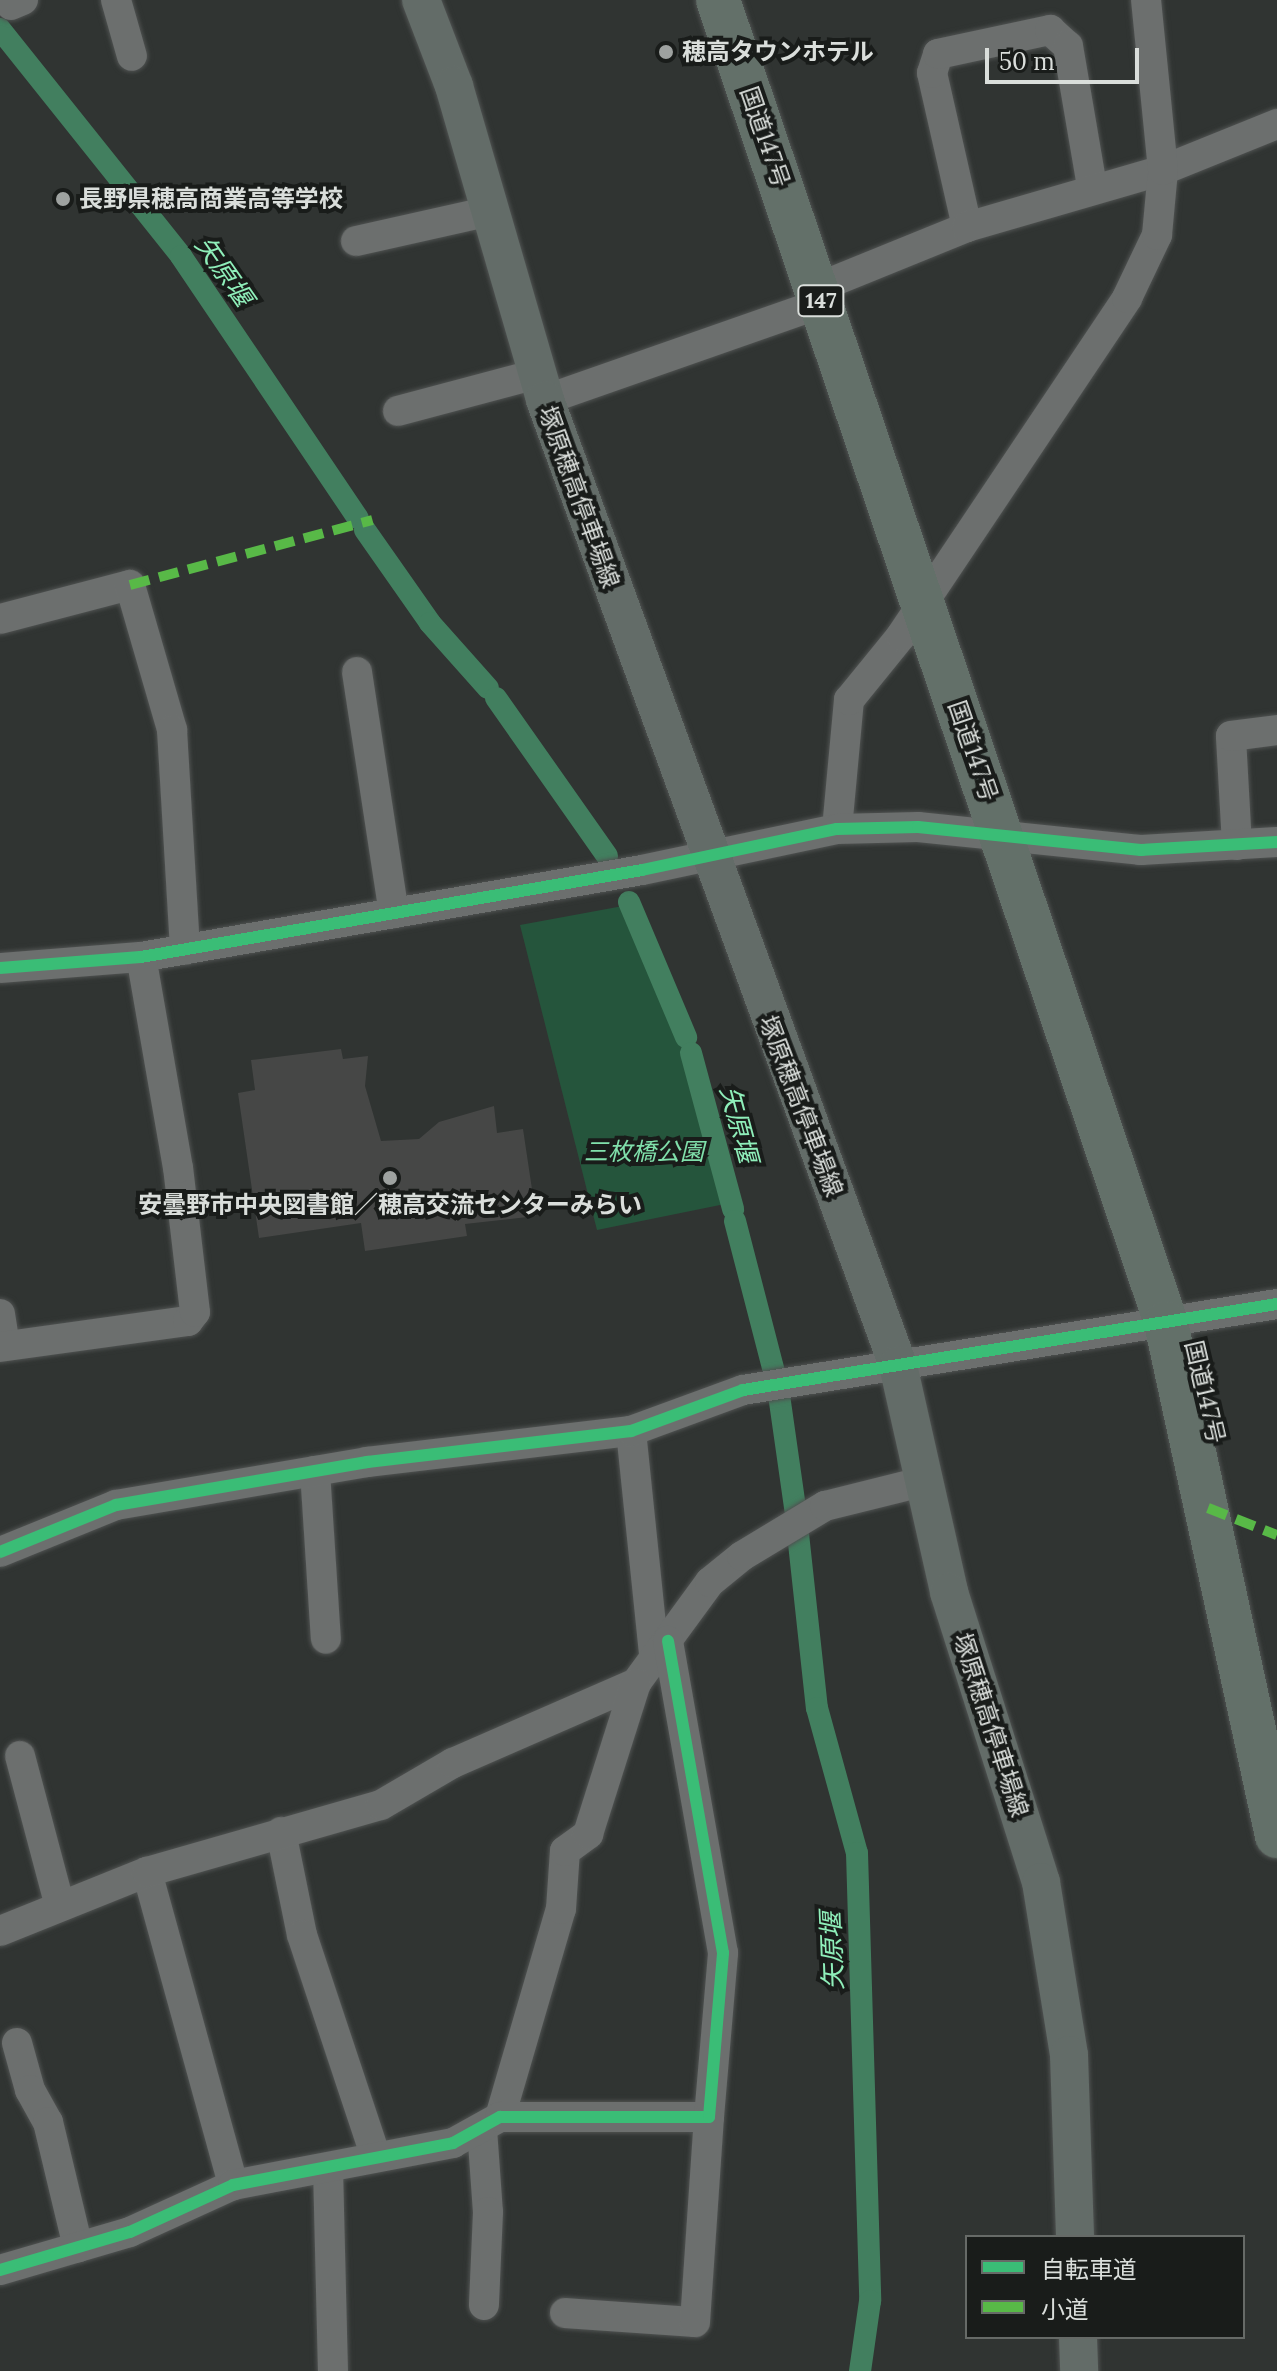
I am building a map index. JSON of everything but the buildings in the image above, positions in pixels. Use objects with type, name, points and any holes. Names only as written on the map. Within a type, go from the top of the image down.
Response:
[{"type":"highway","name":"国道147号","points":[[718,0],[1166,1323],[1277,1836]]},
{"type":"main road","name":"塚原穂高停車場線","points":[[421,0],[490,211],[541,387],[706,855],[898,1365],[949,1592],[1041,1882],[1069,2055],[1075,2235]]},
{"type":"main road","points":[[1078,2339],[1079,2371]]},
{"type":"street","points":[[116,0],[132,56]]},
{"type":"street","points":[[837,829],[849,700],[922,603],[1127,298],[1157,235],[1163,170],[1146,0]]},
{"type":"street","points":[[967,227],[932,73],[938,54],[1050,30],[1068,46],[1092,187]]},
{"type":"street","points":[[398,411],[541,387],[820,295],[967,227],[1092,187],[1163,170],[1277,124]]},
{"type":"street","points":[[356,241],[490,211]]},
{"type":"street","points":[[0,619],[130,585],[172,730],[185,950]]},
{"type":"street","points":[[357,672],[394,913]]},
{"type":"street","points":[[1237,845],[1231,736],[1277,730]]},
{"type":"street","points":[[0,968],[141,957],[185,950],[837,829],[1001,833],[1141,850],[1277,842]]},
{"type":"street","points":[[0,1314],[2,1346],[188,1321],[195,1312],[141,957]]},
{"type":"street","points":[[0,1552],[116,1505],[315,1471],[631,1431],[713,1397],[1277,1304]]},
{"type":"street","points":[[565,2313],[695,2322],[723,1953],[653,1662],[631,1431]]},
{"type":"street","points":[[315,1471],[326,1639]]},
{"type":"street","points":[[484,2305],[491,2123],[561,1909],[565,1851],[588,1834],[653,1662],[710,1582],[742,1556],[825,1506],[925,1481]]},
{"type":"street","points":[[0,1931],[147,1872],[381,1805],[453,1763],[653,1662]]},
{"type":"street","points":[[20,1756],[60,1906]]},
{"type":"street","points":[[281,1832],[302,1935],[376,2157]]},
{"type":"street","points":[[147,1872],[233,2185]]},
{"type":"street","points":[[17,2043],[30,2090],[48,2122],[78,2247]]},
{"type":"street","points":[[0,2270],[130,2232],[233,2185],[453,2143],[491,2123],[709,2117]]},
{"type":"street","points":[[328,2168],[333,2371]]},
{"type":"green space","name":"三枚橋公園","points":[[623,906],[676,1026],[725,1204],[597,1230],[520,925]]},
{"type":"waterway","name":"矢原堰","points":[[0,29],[181,256],[358,518]]},
{"type":"waterway","name":"矢原堰","points":[[365,530],[430,623],[488,688]]},
{"type":"waterway","name":"矢原堰","points":[[496,698],[607,856]]},
{"type":"waterway","name":"矢原堰","points":[[629,902],[686,1037]]},
{"type":"waterway","name":"矢原堰","points":[[691,1053],[733,1209]]},
{"type":"waterway","name":"矢原堰","points":[[735,1221],[775,1376]]},
{"type":"waterway","name":"矢原堰","points":[[779,1395],[796,1514]]},
{"type":"waterway","name":"矢原堰","points":[[798,1534],[817,1708],[857,1853],[870,2301],[860,2371]]},
{"type":"marked path","points":[[130,585],[372,520]]},
{"type":"marked path","points":[[1208,1508],[1277,1535]]},
{"type":"cycle path","points":[[0,968],[141,957],[642,870],[837,829],[918,827],[1141,850],[1277,842]]},
{"type":"cycle path","points":[[0,1552],[116,1505],[367,1462],[631,1431],[743,1390],[1277,1304]]},
{"type":"cycle path","points":[[0,2270],[130,2232],[233,2185],[453,2143],[500,2117],[709,2117],[723,1953],[668,1641]]},
{"type":"place","name":"穂高タウンホテル","points":[[666,52]]},
{"type":"place","name":"長野県穂高商業高等学校","points":[[63,199]]},
{"type":"place","name":"安曇野市中央図書館／穂高交流センターみらい","points":[[390,1178]]}]
